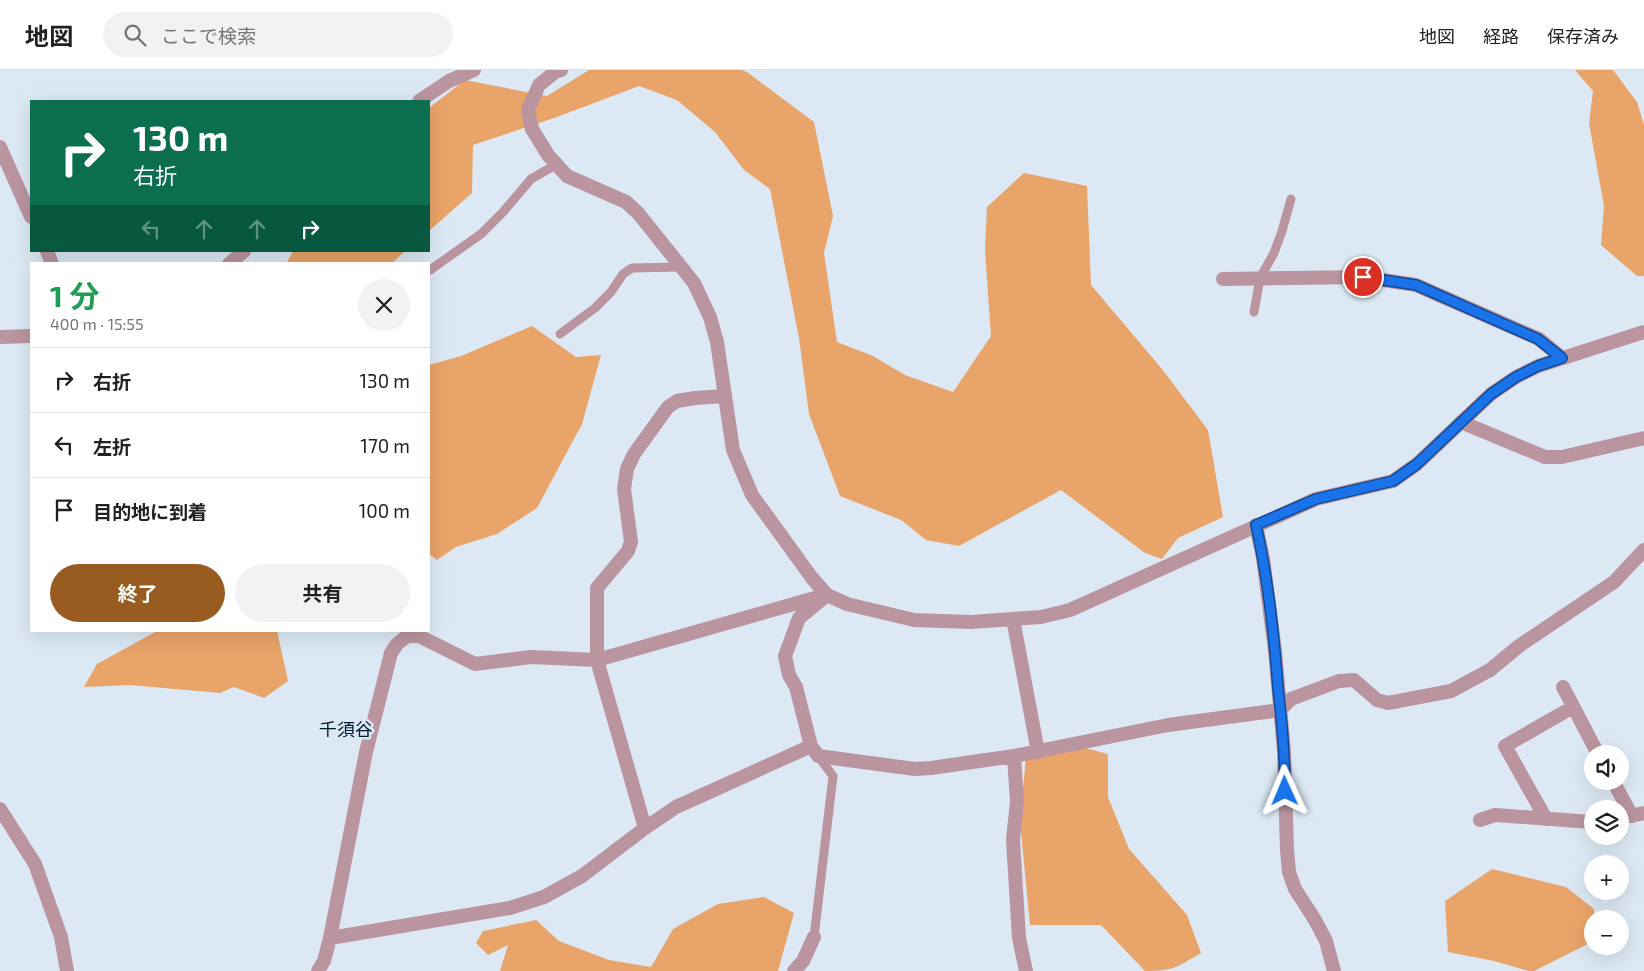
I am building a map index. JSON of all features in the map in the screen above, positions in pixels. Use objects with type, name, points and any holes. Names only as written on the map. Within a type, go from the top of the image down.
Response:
[{"type":"street","points":[[421,100],[474,70]]},
{"type":"street","points":[[561,70],[555,72],[539,85],[528,110],[532,129],[556,164],[567,176],[626,202],[638,213],[694,282],[710,317],[717,342],[733,450],[752,496],[812,578],[827,595],[847,604],[914,620],[971,622],[1041,617],[1070,610],[1316,499],[1393,481],[1417,464],[1491,394],[1516,377],[1538,366],[1644,332]]},
{"type":"street","points":[[0,147],[30,215]]},
{"type":"street","points":[[231,262],[243,252]]},
{"type":"street","points":[[1223,279],[1363,277],[1416,285],[1538,339],[1562,358]]},
{"type":"street","points":[[0,337],[30,336]]},
{"type":"street","points":[[645,828],[597,660],[598,588],[628,551],[631,542],[624,488],[627,469],[634,454],[668,407],[677,401],[725,396]]},
{"type":"street","points":[[1461,422],[1545,457],[1562,457],[1644,438]]},
{"type":"street","points":[[1256,525],[1268,595],[1284,751],[1286,850],[1289,872],[1295,889],[1326,941],[1334,971]]},
{"type":"street","points":[[330,938],[510,908],[544,897],[582,876],[676,807],[815,751],[915,769],[984,762],[1168,725],[1280,710],[1291,699],[1339,681],[1354,680],[1377,700],[1388,703],[1451,691],[1490,670],[1519,646],[1614,582],[1644,550]]},
{"type":"street","points":[[318,971],[324,961],[330,938],[366,752],[391,653],[397,644],[407,636],[419,636],[474,664],[531,657],[597,660],[827,595]]},
{"type":"street","points":[[815,751],[796,687],[788,675],[785,656],[799,618],[827,595]]},
{"type":"street","points":[[1013,619],[1038,752]]},
{"type":"street","points":[[1563,687],[1593,745]]},
{"type":"street","points":[[1546,819],[1505,746],[1574,707]]},
{"type":"street","points":[[1014,756],[1017,800],[1013,840],[1019,938],[1026,971]]},
{"type":"street","points":[[1618,790],[1632,816]]},
{"type":"street","points":[[0,809],[35,864],[61,937],[67,971]]},
{"type":"street","points":[[1480,820],[1495,815],[1584,821]]},
{"type":"street","points":[[794,971],[803,961],[814,937]]},
{"type":"lane","points":[[430,270],[481,234],[531,179],[556,164]]},
{"type":"lane","points":[[1254,312],[1260,278],[1274,253],[1291,199]]},
{"type":"lane","points":[[560,334],[595,308],[611,292],[623,274],[632,268],[681,267]]},
{"type":"lane","points":[[814,937],[833,776],[815,751]]},
{"type":"shaded area","points":[[589,70],[741,70],[747,72],[814,122],[833,216],[824,253],[837,342],[873,356],[905,375],[953,392],[991,336],[985,250],[987,207],[1024,173],[1087,186],[1091,285],[1162,369],[1208,430],[1223,517],[1178,538],[1162,559],[1145,553],[1061,490],[959,546],[926,540],[901,520],[840,496],[809,414],[799,338],[770,189],[744,170],[715,132],[677,100],[639,86],[557,117],[473,145],[472,193],[430,230],[430,107],[465,80],[547,96]]},
{"type":"shaded area","points":[[1575,70],[1613,70],[1637,102],[1644,125],[1644,276],[1637,276],[1601,245],[1604,206],[1589,123],[1593,91]]},
{"type":"shaded area","points":[[292,252],[404,252],[393,262],[287,262]]},
{"type":"shaded area","points":[[532,326],[576,357],[601,355],[582,424],[537,508],[497,534],[456,547],[437,560],[430,555],[430,365],[461,356]]},
{"type":"shaded area","points":[[155,632],[277,632],[288,681],[264,698],[234,687],[220,693],[130,685],[84,687],[97,664]]},
{"type":"shaded area","points":[[1077,746],[1108,754],[1108,797],[1129,849],[1187,915],[1201,953],[1180,965],[1169,969],[1145,971],[1101,925],[1030,925],[1020,822],[1026,756]]},
{"type":"shaded area","points":[[1492,869],[1566,887],[1594,910],[1584,910],[1584,946],[1534,971],[1529,971],[1494,961],[1448,952],[1445,901]]},
{"type":"shaded area","points":[[764,897],[794,913],[778,971],[500,971],[508,945],[488,955],[476,943],[483,931],[536,920],[559,941],[609,960],[651,967],[673,929],[718,904]]},
{"type":"district","name":"千須谷","points":[[346,730]]},
{"type":"route","points":[[1285,791],[1284,751],[1275,652],[1263,558],[1256,525],[1316,499],[1393,481],[1417,464],[1491,394],[1516,377],[1538,366],[1562,358],[1538,339],[1416,285],[1363,277]]}]
